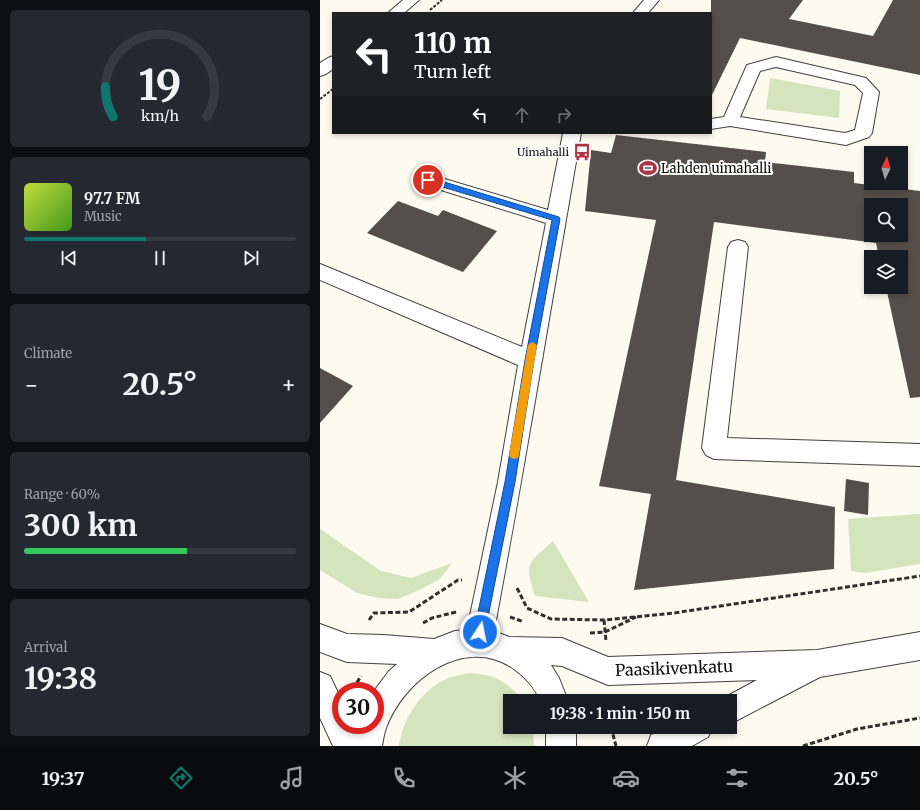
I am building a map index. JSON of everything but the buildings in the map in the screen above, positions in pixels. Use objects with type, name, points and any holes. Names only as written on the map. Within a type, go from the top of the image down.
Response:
[{"type":"street","points":[[396,12],[412,0]]},
{"type":"street","points":[[641,12],[652,0]]},
{"type":"street","points":[[320,71],[332,62]]},
{"type":"street","points":[[712,124],[730,122],[846,139],[862,133],[871,92],[860,81],[776,62],[753,68],[730,122]]},
{"type":"street","points":[[478,643],[510,482],[530,360],[572,134]]},
{"type":"street","points":[[428,180],[556,219]]},
{"type":"street","points":[[738,247],[714,448],[920,455]]},
{"type":"street","points":[[320,272],[530,360]]},
{"type":"street","points":[[320,638],[347,648],[433,653]]},
{"type":"street","points":[[384,700],[396,683],[414,666],[433,653],[456,645],[478,643],[494,645],[510,650],[530,664],[547,683],[551,694]]},
{"type":"street","name":"Paasikivenkatu","points":[[510,650],[562,652],[608,670],[817,664],[920,646]]},
{"type":"street","name":"Paasikivenkatu","points":[[737,706],[817,664]]},
{"type":"street","points":[[320,686],[348,746]]},
{"type":"street","points":[[367,746],[370,734]]},
{"type":"street","points":[[561,734],[561,746]]},
{"type":"street","points":[[662,746],[685,734]]},
{"type":"path","points":[[427,12],[442,0]]},
{"type":"path","points":[[320,99],[332,90]]},
{"type":"path","points":[[604,620],[674,613],[920,576]]},
{"type":"path","points":[[583,634],[605,632],[638,616]]},
{"type":"path","points":[[803,746],[857,728],[920,718]]},
{"type":"path","points":[[613,734],[616,746]]},
{"type":"green space","points":[[770,78],[840,91],[839,118],[766,109]]},
{"type":"green space","points":[[920,514],[920,564],[865,573],[851,571],[848,519]]},
{"type":"green space","points":[[320,529],[381,571],[411,578],[452,563],[440,579],[398,599],[378,598],[357,593],[320,570]]},
{"type":"green space","points":[[553,541],[589,602],[535,596],[530,576],[530,564],[538,554]]},
{"type":"green space","points":[[469,673],[487,675],[505,683],[516,694],[503,694],[503,734],[533,734],[534,746],[399,746],[409,715],[415,706],[422,697],[438,683],[448,678]]},
{"type":"slow traffic","points":[[514,455],[532,345]]},
{"type":"place","name":"Uimahalli","points":[[582,152]]},
{"type":"place","name":"Lahden uimahalli","points":[[648,168]]},
{"type":"route","points":[[428,180],[556,219],[530,360],[510,482],[480,632]]}]
